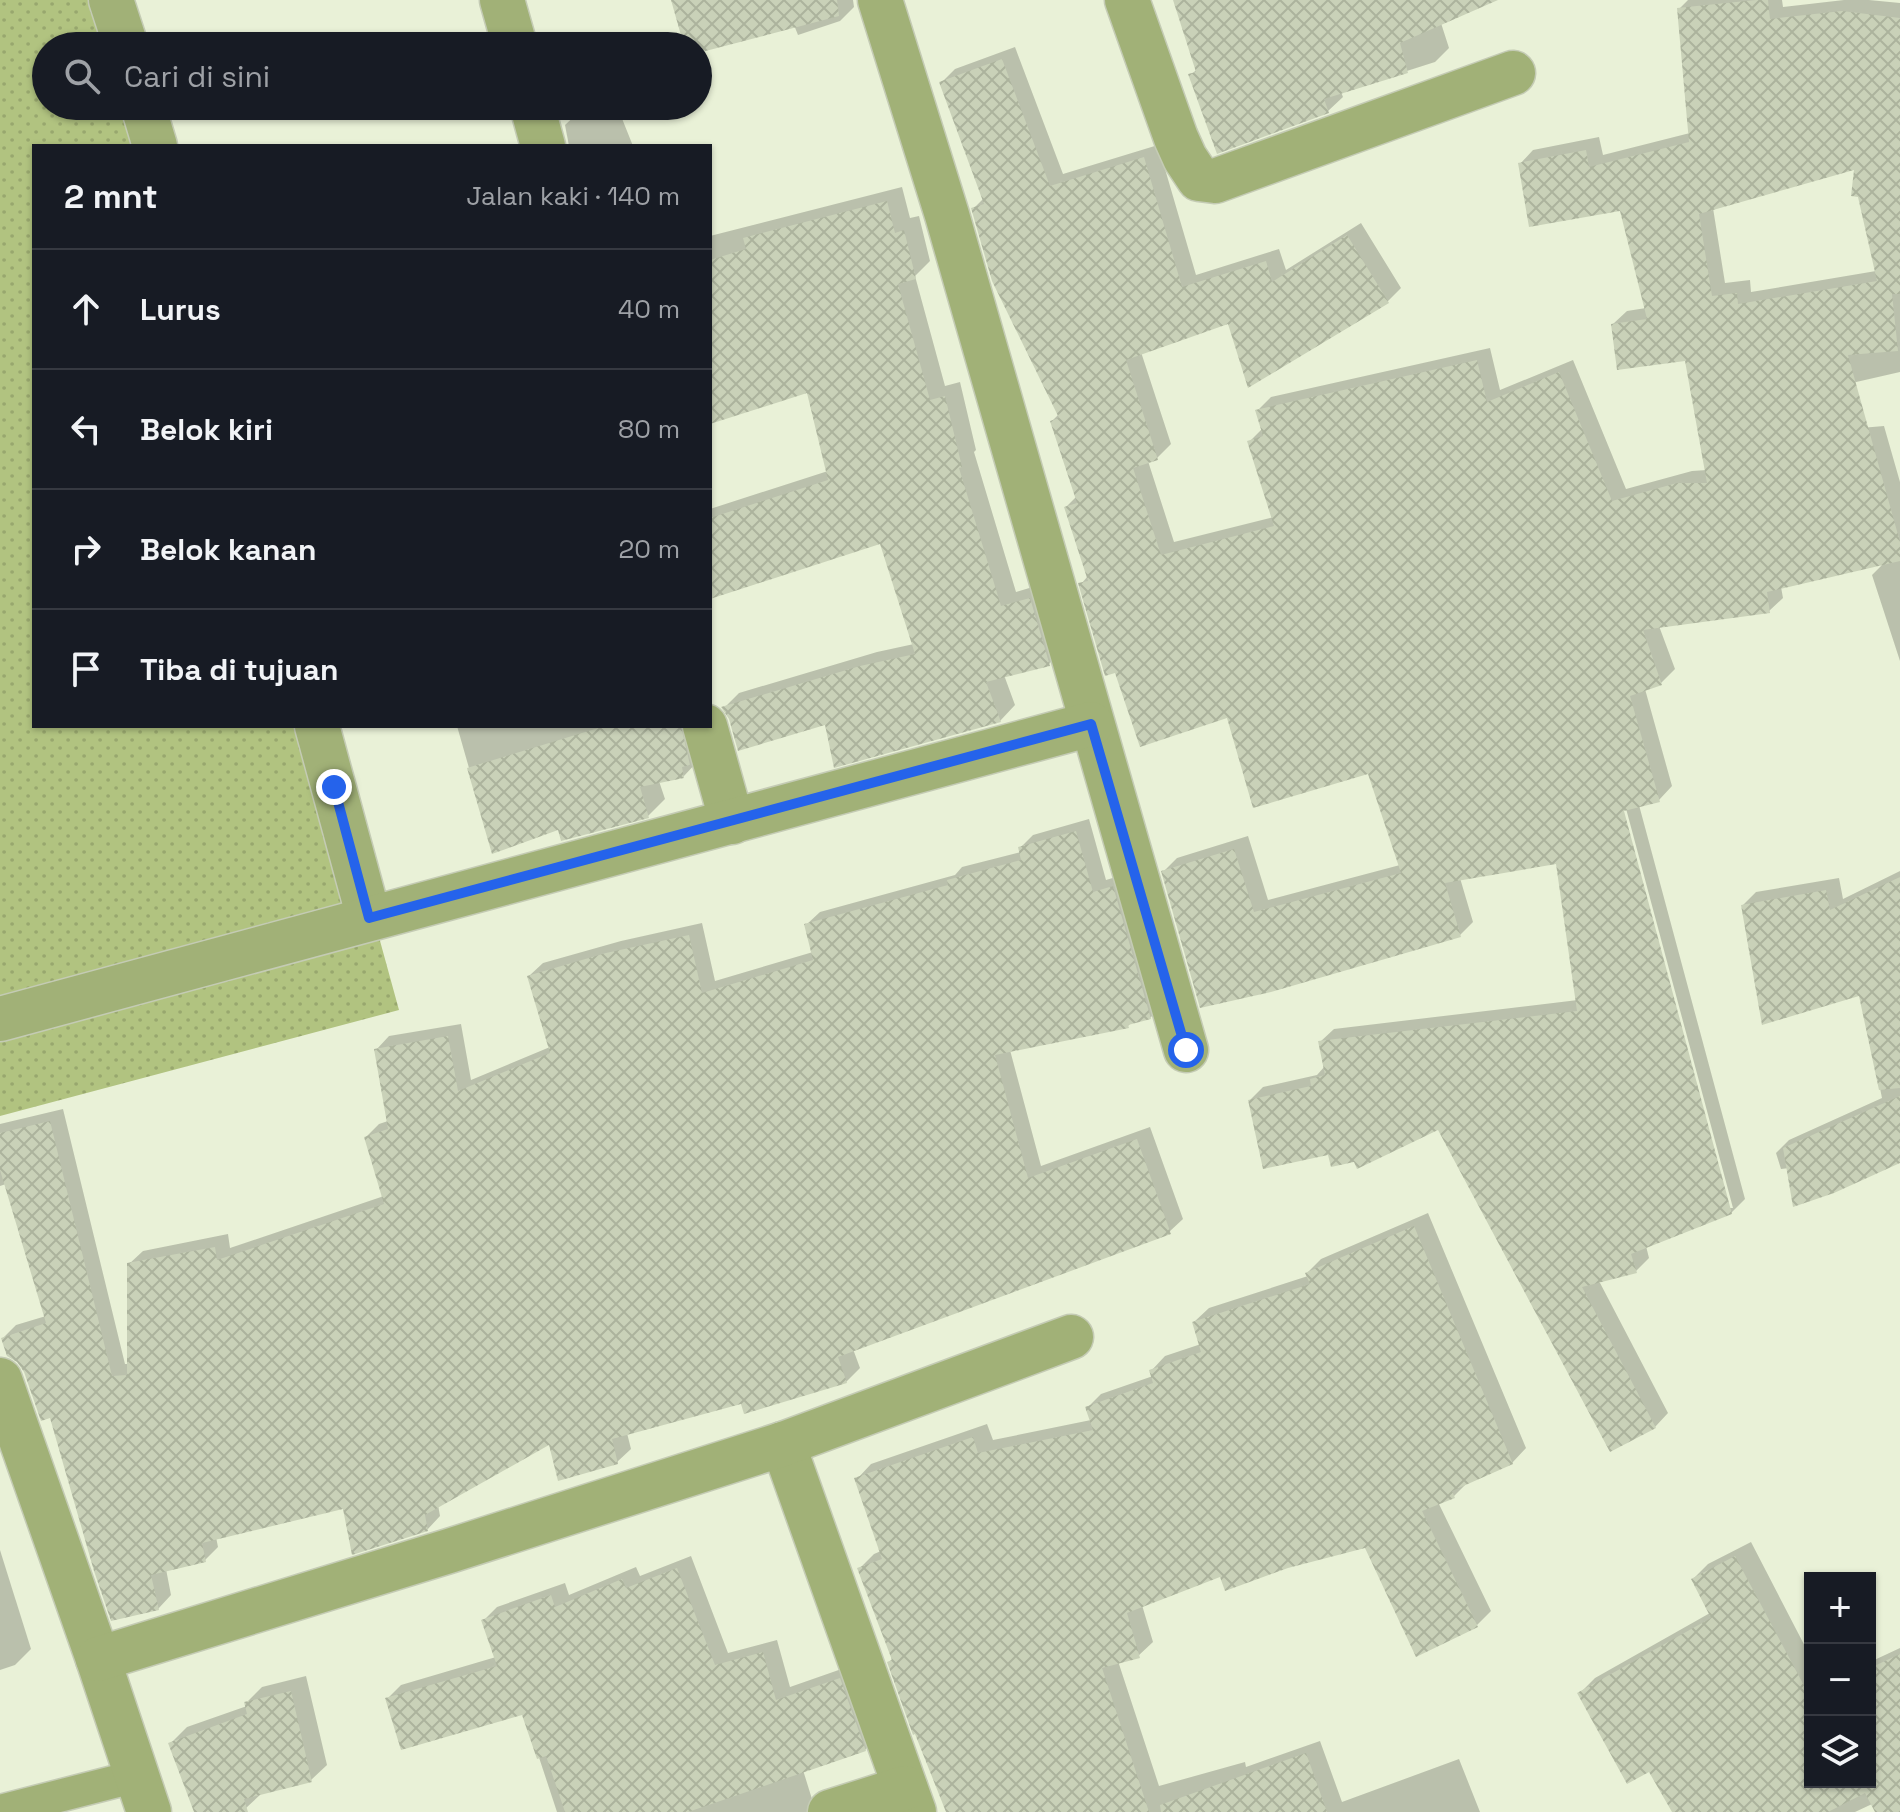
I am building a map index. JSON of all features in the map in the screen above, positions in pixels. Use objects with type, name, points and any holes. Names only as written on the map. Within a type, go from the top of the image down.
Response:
[{"type":"street","points":[[111,0],[121,32]]},
{"type":"street","points":[[502,0],[511,32]]},
{"type":"street","points":[[880,0],[947,215],[1186,1050]]},
{"type":"street","points":[[1127,0],[1176,138],[1199,179],[1215,181],[1513,73]]},
{"type":"street","points":[[147,120],[154,144]]},
{"type":"street","points":[[536,120],[542,144]]},
{"type":"street","points":[[0,1019],[1091,724]]},
{"type":"street","points":[[318,728],[369,918]]},
{"type":"street","points":[[706,728],[732,822]]},
{"type":"street","points":[[98,1659],[783,1444],[1071,1337]]},
{"type":"street","points":[[0,1380],[143,1794]]},
{"type":"street","points":[[783,1444],[910,1800],[830,1812]]},
{"type":"lane","points":[[0,1811],[143,1794]]},
{"type":"green space","points":[[0,0],[123,0],[131,32],[32,32],[32,120],[156,120],[162,144],[32,144],[32,728],[322,728],[399,1010],[0,1116]]},
{"type":"building","points":[[671,0],[837,0],[839,16],[712,49],[712,32],[680,32]]},
{"type":"building","points":[[1173,0],[1498,0],[1400,43],[1408,73],[1324,99],[1329,113],[1217,154],[1188,74],[1196,72]]},
{"type":"building","points":[[1768,0],[1770,19],[1842,11],[1900,18],[1900,294],[1892,294],[1898,351],[1848,355],[1900,542],[1900,561],[1767,592],[1770,613],[1643,630],[1662,685],[1630,696],[1660,802],[1624,811],[1732,1214],[1631,1254],[1637,1273],[1582,1287],[1656,1428],[1610,1452],[1438,1130],[1357,1169],[1354,1162],[1331,1167],[1328,1155],[1263,1169],[1248,1100],[1311,1086],[1310,1079],[1325,1075],[1318,1041],[1577,1011],[1556,864],[1445,883],[1461,937],[1271,992],[1200,1008],[1161,871],[1234,849],[1254,912],[1401,873],[1368,774],[1253,808],[1227,718],[1140,747],[1115,673],[1105,676],[1078,583],[1088,581],[1064,507],[1077,503],[1050,421],[1059,418],[992,281],[971,208],[984,204],[939,82],[1002,59],[1050,186],[1144,157],[1182,287],[1266,261],[1272,282],[1347,235],[1389,303],[1248,388],[1228,324],[1126,360],[1158,460],[1133,468],[1161,555],[1274,526],[1247,441],[1263,436],[1255,410],[1477,360],[1487,402],[1559,372],[1612,501],[1677,483],[1707,483],[1685,361],[1617,370],[1611,324],[1647,319],[1620,211],[1529,227],[1518,163],[1586,150],[1589,167],[1689,142],[1677,8]],"holes":[[[1854,170],[1851,196],[1858,197],[1877,281],[1738,304],[1737,293],[1712,296],[1699,214]]]},
{"type":"building","points":[[887,201],[895,233],[904,230],[916,279],[898,284],[930,400],[945,396],[962,467],[959,468],[1001,606],[1030,598],[1050,666],[986,682],[1001,722],[834,768],[825,725],[738,751],[729,719],[721,707],[860,666],[915,654],[880,544],[712,598],[712,517],[828,480],[807,393],[712,423],[712,259],[746,249],[743,238]]},
{"type":"building","points":[[598,728],[681,728],[690,765],[682,767],[684,778],[640,787],[649,818],[561,841],[558,830],[492,854],[467,768]]},
{"type":"building","points":[[1076,831],[1093,892],[1113,886],[1151,1019],[1128,1025],[1129,1028],[995,1055],[1028,1178],[1137,1139],[1171,1234],[838,1357],[847,1383],[744,1414],[741,1404],[612,1439],[618,1464],[558,1481],[549,1445],[425,1515],[428,1531],[352,1555],[343,1509],[202,1543],[206,1562],[151,1575],[159,1610],[111,1621],[50,1418],[41,1421],[24,1372],[17,1362],[7,1356],[1,1338],[46,1323],[0,1170],[0,1133],[50,1121],[112,1376],[127,1375],[127,1263],[215,1247],[217,1260],[384,1204],[364,1137],[388,1129],[374,1049],[448,1036],[458,1091],[550,1053],[527,976],[606,953],[689,935],[702,993],[813,960],[804,924],[948,885],[947,880],[1021,860],[1018,847]]},
{"type":"building","points":[[1900,877],[1900,1088],[1879,1090],[1859,996],[1762,1025],[1741,905],[1826,890],[1830,910]]},
{"type":"building","points":[[1900,1096],[1900,1163],[1834,1193],[1793,1207],[1783,1148]]},
{"type":"building","points":[[1414,1226],[1513,1464],[1452,1491],[1455,1498],[1422,1511],[1478,1627],[1416,1657],[1365,1548],[1288,1568],[1225,1591],[1220,1577],[1127,1613],[1140,1658],[1102,1668],[1149,1812],[946,1812],[913,1735],[887,1662],[892,1660],[857,1568],[882,1559],[854,1478],[973,1437],[978,1453],[1093,1430],[1085,1407],[1153,1383],[1149,1370],[1201,1352],[1192,1322],[1310,1284],[1305,1273]]},
{"type":"building","points":[[1735,1556],[1804,1686],[1804,1788],[1876,1788],[1876,1665],[1900,1654],[1900,1812],[1875,1812],[1865,1793],[1828,1812],[1672,1812],[1649,1772],[1627,1784],[1577,1693],[1711,1618],[1691,1579]]},
{"type":"building","points":[[677,1568],[715,1665],[763,1652],[776,1700],[840,1678],[866,1751],[688,1812],[565,1812],[546,1756],[537,1759],[522,1715],[401,1750],[385,1698],[497,1666],[481,1620],[551,1595],[555,1607],[622,1579],[626,1588]]},
{"type":"building","points":[[291,1691],[312,1782],[244,1799],[248,1812],[194,1812],[168,1743],[247,1714],[244,1702]]},
{"type":"building","points":[[1306,1753],[1327,1812],[1161,1812],[1160,1805]]},
{"type":"route","points":[[334,787],[369,918],[1091,724],[1186,1050]]}]
